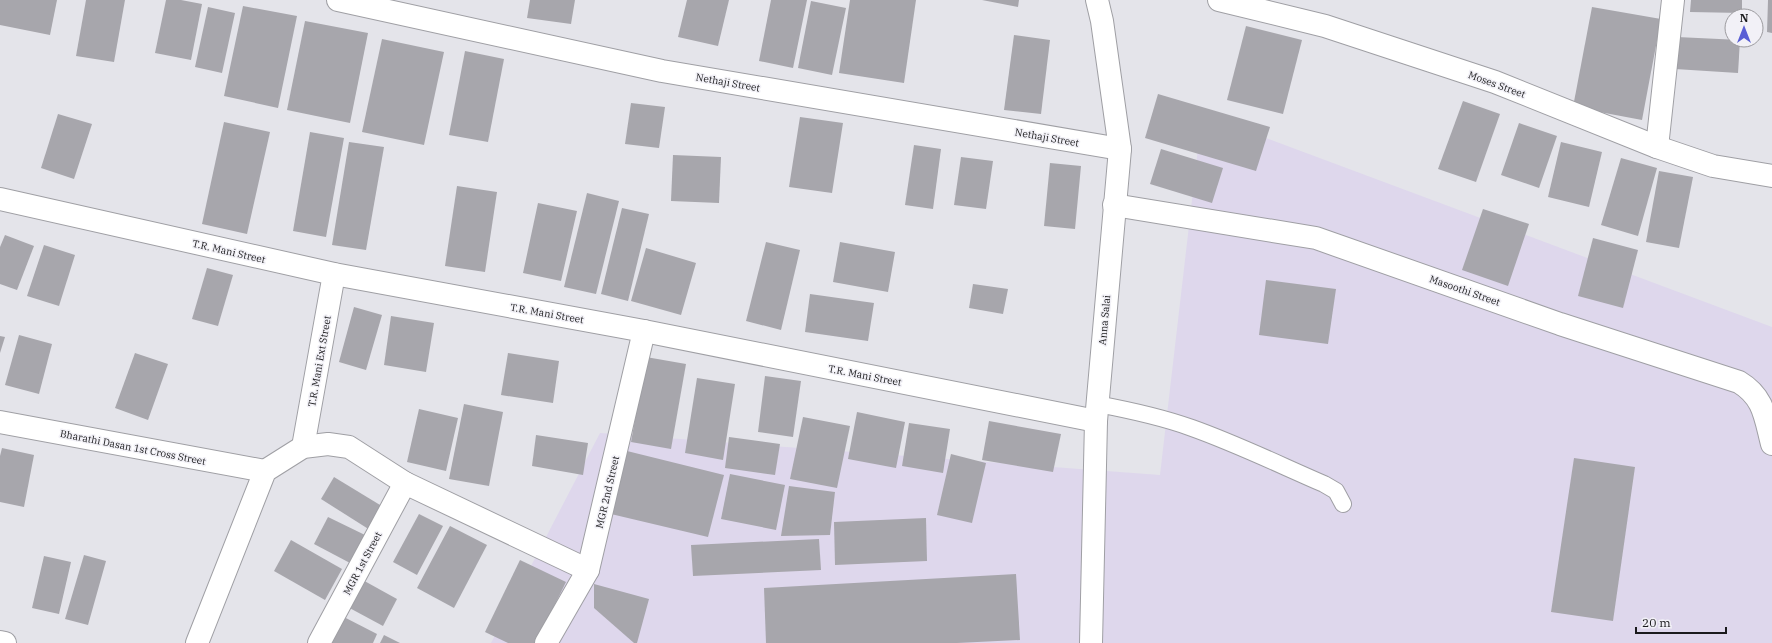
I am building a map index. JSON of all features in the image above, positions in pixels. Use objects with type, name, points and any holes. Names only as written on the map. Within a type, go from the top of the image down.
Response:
[{"type":"street","name":"Nethaji Street","points":[[338,0],[662,71],[1120,149]]},
{"type":"street","name":"Anna Salai","points":[[1091,643],[1096,413],[1120,149],[1102,22],[1097,0]]},
{"type":"street","name":"Moses Street","points":[[1219,0],[1325,26],[1495,82],[1658,148],[1713,166],[1772,176]]},
{"type":"street","points":[[1658,148],[1673,0]]},
{"type":"street","name":"T.R. Mani Street","points":[[0,199],[334,274],[1096,413]]},
{"type":"street","name":"Masoothi Street","points":[[1114,205],[1316,238],[1560,324],[1739,382],[1750,388],[1763,408],[1772,444]]},
{"type":"street","name":"T.R. Mani Ext Street","points":[[304,447],[334,274]]},
{"type":"street","name":"MGR 2nd Street","points":[[546,643],[588,570],[644,331]]},
{"type":"street","name":"Bharathi Dasan 1st Cross Street","points":[[0,422],[265,471]]},
{"type":"street","points":[[197,643],[265,471],[304,447],[328,444],[349,447],[405,483],[588,570]]},
{"type":"street","name":"MGR 1st Street","points":[[319,643],[405,483]]},
{"type":"street","points":[[0,642],[5,643]]},
{"type":"lane","points":[[1096,413],[1146,415],[1190,427],[1245,449],[1324,484],[1336,491],[1343,504]]},
{"type":"shaded area","points":[[1202,114],[1772,327],[1772,643],[491,643],[600,433],[1160,475]]},
{"type":"building","points":[[0,0],[57,0],[50,35],[0,25]]},
{"type":"building","points":[[86,0],[125,0],[114,62],[76,56]]},
{"type":"building","points":[[166,0],[181,0],[202,4],[191,60],[155,53]]},
{"type":"building","points":[[530,0],[575,0],[571,24],[527,18]]},
{"type":"building","points":[[687,0],[729,0],[718,46],[678,37]]},
{"type":"building","points":[[771,0],[807,0],[793,68],[759,61]]},
{"type":"building","points":[[850,0],[916,0],[904,83],[839,73]]},
{"type":"building","points":[[982,0],[1019,0],[1018,7]]},
{"type":"building","points":[[1691,0],[1742,0],[1742,8],[1724,8],[1724,13],[1690,12]]},
{"type":"building","points":[[1768,0],[1772,0],[1772,33],[1767,32]]},
{"type":"building","points":[[811,1],[846,8],[832,75],[798,68]]},
{"type":"building","points":[[243,6],[297,16],[278,108],[224,96]]},
{"type":"building","points":[[208,7],[235,13],[222,73],[195,67]]},
{"type":"building","points":[[1592,7],[1661,19],[1642,120],[1573,107]]},
{"type":"building","points":[[305,21],[368,33],[350,123],[287,110]]},
{"type":"building","points":[[1246,26],[1302,40],[1283,114],[1227,100]]},
{"type":"building","points":[[1014,35],[1050,40],[1041,114],[1004,110]]},
{"type":"building","points":[[1677,37],[1724,39],[1724,48],[1740,48],[1738,73],[1675,69]]},
{"type":"building","points":[[382,39],[444,52],[424,145],[362,132]]},
{"type":"building","points":[[465,51],[504,59],[488,142],[449,135]]},
{"type":"building","points":[[1158,94],[1270,127],[1256,171],[1145,138]]},
{"type":"building","points":[[1463,101],[1500,114],[1476,182],[1438,169]]},
{"type":"building","points":[[631,103],[665,107],[659,148],[625,144]]},
{"type":"building","points":[[58,114],[92,124],[74,179],[41,168]]},
{"type":"building","points":[[800,117],[843,123],[832,193],[789,187]]},
{"type":"building","points":[[224,122],[270,132],[247,234],[202,224]]},
{"type":"building","points":[[1519,123],[1557,136],[1539,188],[1501,175]]},
{"type":"building","points":[[310,132],[344,138],[326,237],[293,231]]},
{"type":"building","points":[[349,142],[384,147],[366,250],[332,245]]},
{"type":"building","points":[[1561,142],[1602,152],[1589,207],[1548,197]]},
{"type":"building","points":[[914,145],[941,149],[933,209],[905,205]]},
{"type":"building","points":[[1161,149],[1223,168],[1212,203],[1150,184]]},
{"type":"building","points":[[673,155],[721,157],[719,203],[671,201]]},
{"type":"building","points":[[961,157],[993,161],[986,209],[954,205]]},
{"type":"building","points":[[1621,158],[1657,168],[1638,236],[1601,225]]},
{"type":"building","points":[[1050,163],[1081,166],[1075,229],[1044,226]]},
{"type":"building","points":[[1659,171],[1693,177],[1679,248],[1646,242]]},
{"type":"building","points":[[457,186],[497,192],[485,272],[445,266]]},
{"type":"building","points":[[587,193],[619,201],[596,294],[564,287]]},
{"type":"building","points":[[538,203],[577,211],[561,281],[523,273]]},
{"type":"building","points":[[622,208],[649,214],[628,301],[601,294]]},
{"type":"building","points":[[1483,209],[1529,224],[1508,286],[1462,270]]},
{"type":"building","points":[[5,235],[34,246],[17,290],[0,284],[0,247]]},
{"type":"building","points":[[1593,238],[1638,250],[1623,308],[1578,296]]},
{"type":"building","points":[[766,242],[800,250],[781,330],[746,321]]},
{"type":"building","points":[[840,242],[895,252],[888,292],[833,282]]},
{"type":"building","points":[[44,245],[75,255],[59,306],[27,296]]},
{"type":"building","points":[[646,248],[696,263],[681,315],[631,301]]},
{"type":"building","points":[[207,268],[233,275],[218,326],[192,319]]},
{"type":"building","points":[[1266,280],[1336,289],[1328,344],[1259,335]]},
{"type":"building","points":[[973,284],[1008,289],[1003,314],[969,308]]},
{"type":"building","points":[[810,294],[874,303],[868,341],[805,332]]},
{"type":"building","points":[[354,307],[382,315],[366,370],[339,362]]},
{"type":"building","points":[[391,316],[434,323],[426,372],[384,365]]},
{"type":"building","points":[[19,335],[52,344],[39,394],[5,385]]},
{"type":"building","points":[[0,336],[5,337],[0,353]]},
{"type":"building","points":[[135,353],[168,364],[148,420],[115,408]]},
{"type":"building","points":[[508,353],[559,361],[553,403],[501,395]]},
{"type":"building","points":[[646,357],[686,364],[671,449],[631,442]]},
{"type":"building","points":[[765,376],[801,381],[793,437],[758,432]]},
{"type":"building","points":[[697,378],[735,384],[723,460],[685,453]]},
{"type":"building","points":[[464,404],[503,412],[489,486],[449,479]]},
{"type":"building","points":[[419,409],[458,418],[446,471],[407,462]]},
{"type":"building","points":[[857,412],[905,422],[896,468],[848,459]]},
{"type":"building","points":[[803,417],[850,426],[837,488],[790,479]]},
{"type":"building","points":[[989,421],[1061,434],[1053,472],[982,460]]},
{"type":"building","points":[[909,423],[950,429],[943,473],[902,466]]},
{"type":"building","points":[[536,435],[588,443],[583,475],[532,466]]},
{"type":"building","points":[[729,437],[780,444],[775,475],[725,468]]},
{"type":"building","points":[[2,448],[34,455],[24,507],[0,502],[0,456]]},
{"type":"building","points":[[627,451],[724,475],[708,537],[611,514]]},
{"type":"building","points":[[951,454],[986,463],[972,523],[937,515]]},
{"type":"building","points":[[1574,458],[1635,467],[1613,621],[1551,612]]},
{"type":"building","points":[[730,474],[785,485],[776,530],[721,519]]},
{"type":"building","points":[[334,477],[385,508],[370,530],[321,499]]},
{"type":"building","points":[[789,486],[835,492],[830,535],[781,536]]},
{"type":"building","points":[[419,514],[443,526],[417,575],[393,562]]},
{"type":"building","points":[[328,517],[365,535],[350,563],[314,544]]},
{"type":"building","points":[[926,518],[927,561],[835,565],[834,522]]},
{"type":"building","points":[[450,526],[487,545],[454,608],[417,588]]},
{"type":"building","points":[[819,539],[821,570],[693,576],[691,545]]},
{"type":"building","points":[[291,540],[342,569],[325,600],[274,571]]},
{"type":"building","points":[[84,555],[106,561],[88,625],[65,619]]},
{"type":"building","points":[[44,556],[71,562],[59,614],[32,608]]},
{"type":"building","points":[[520,560],[566,582],[536,643],[508,643],[485,632]]},
{"type":"building","points":[[1016,574],[1020,640],[957,643],[766,643],[764,588]]},
{"type":"building","points":[[359,578],[397,599],[383,626],[344,605]]},
{"type":"building","points":[[594,584],[649,599],[637,643],[634,643],[594,608]]},
{"type":"building","points":[[340,615],[377,634],[373,643],[326,643]]},
{"type":"building","points":[[384,635],[400,643],[380,643]]}]
